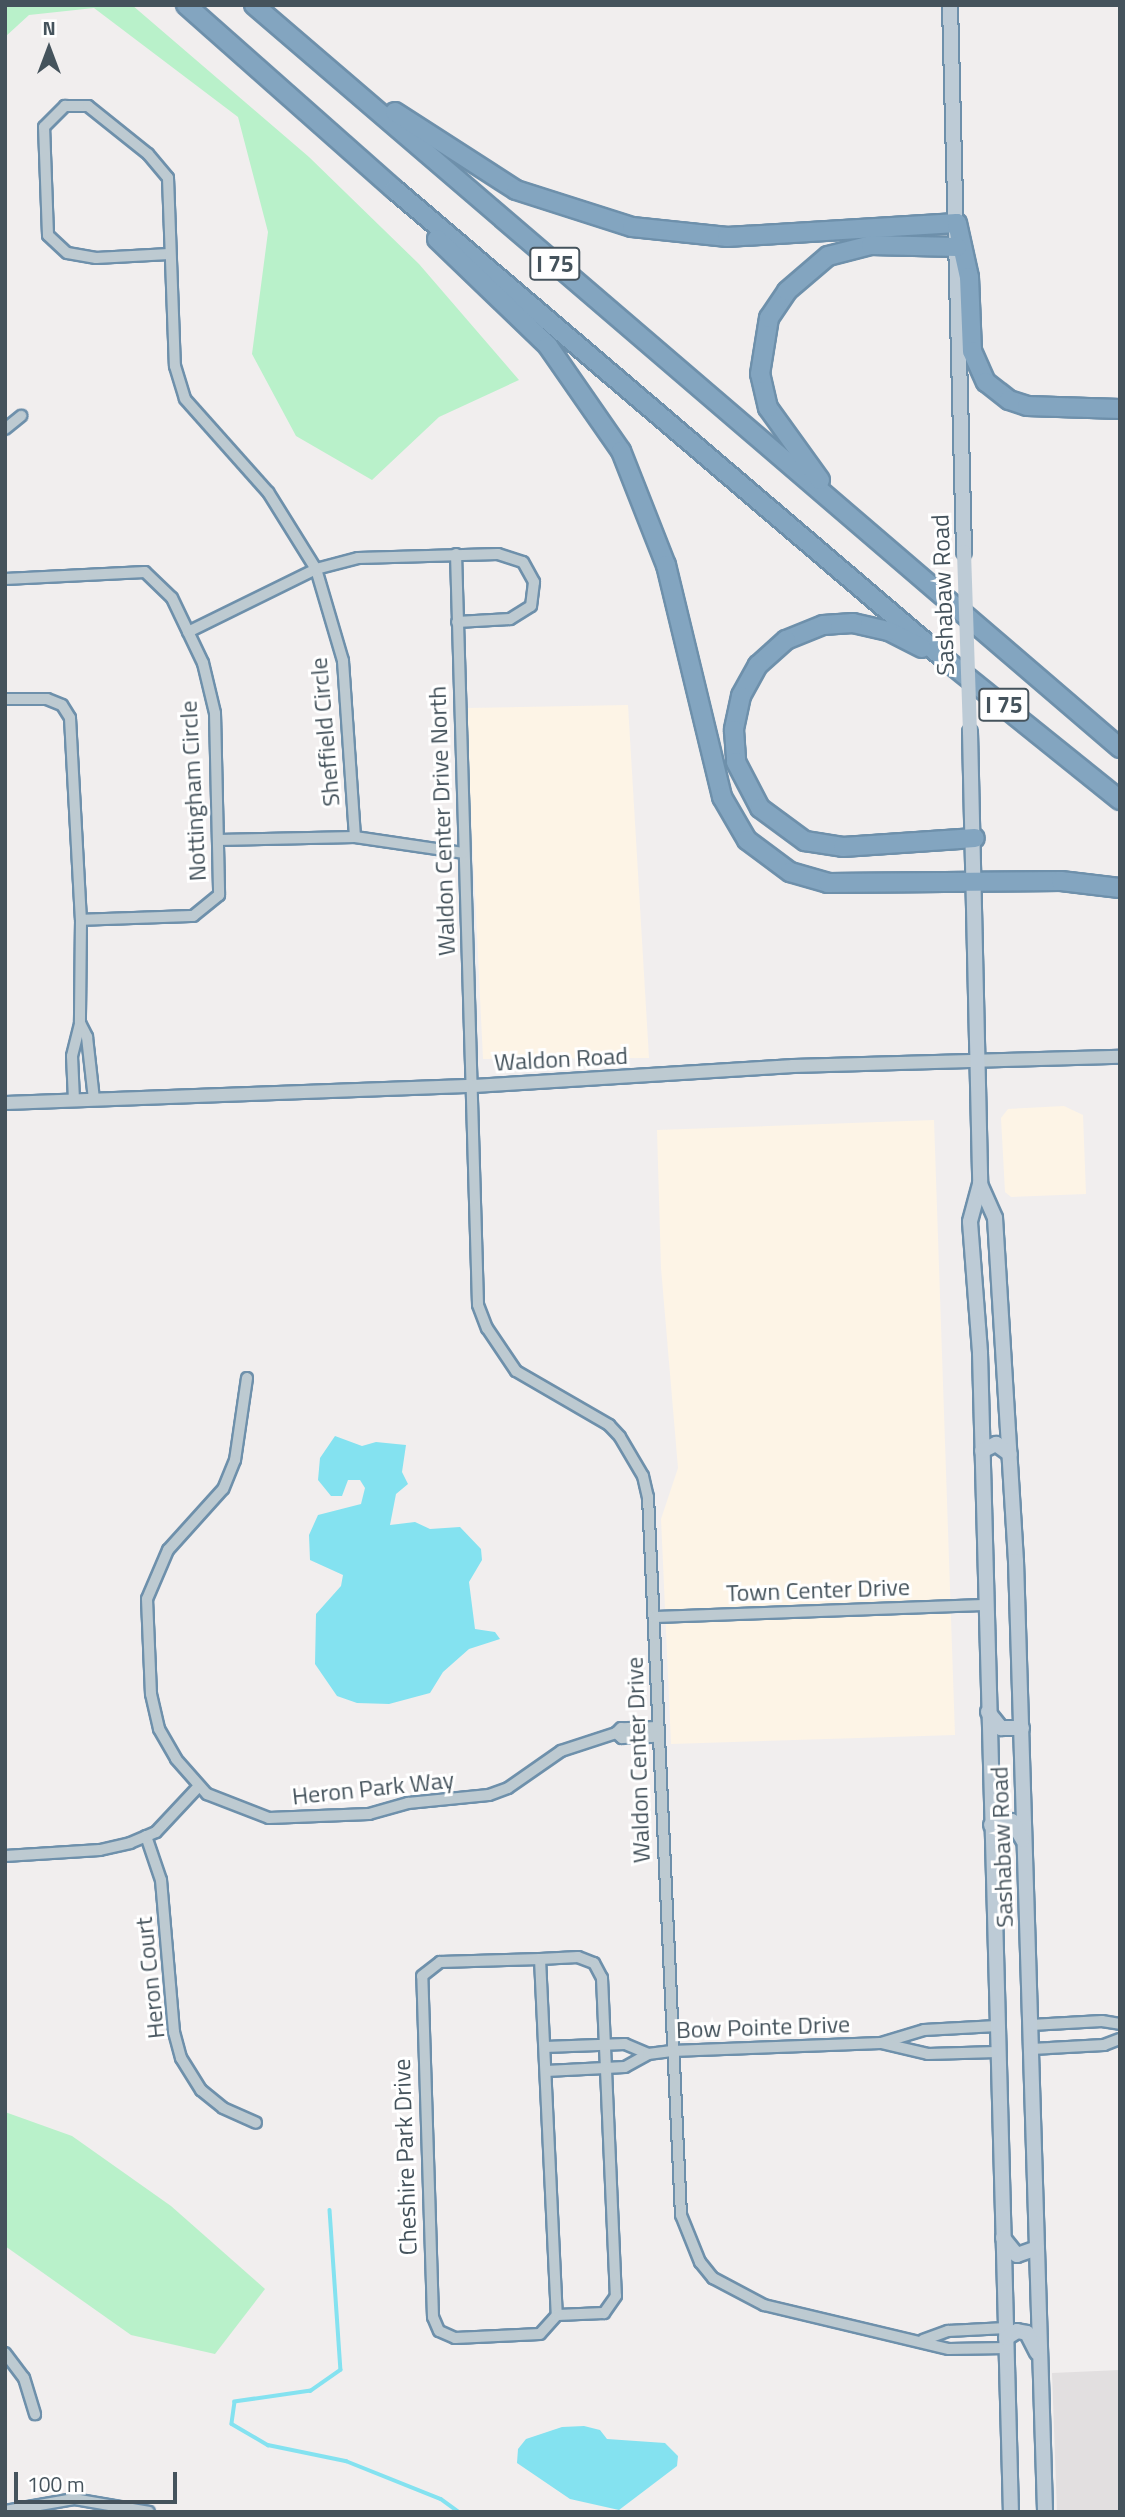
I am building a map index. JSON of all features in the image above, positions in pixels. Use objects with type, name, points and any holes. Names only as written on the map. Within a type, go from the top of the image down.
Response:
[{"type":"highway","name":"I 75","points":[[186,5],[394,190],[947,661],[1120,800]]},
{"type":"highway","name":"I 75","points":[[254,5],[1120,748]]},
{"type":"highway","points":[[301,45],[486,174],[516,190],[591,218],[655,231],[727,237],[957,223],[969,277],[972,351],[986,382],[1009,400],[1027,406],[1120,409]]},
{"type":"highway","points":[[394,190],[414,218],[548,346],[621,450],[666,565],[717,782],[727,812],[747,840],[790,872],[828,883],[1061,881],[1120,888]]},
{"type":"highway","points":[[857,522],[768,408],[760,374],[769,318],[787,291],[828,256],[871,245],[957,247]]},
{"type":"highway","points":[[947,661],[873,626],[838,623],[804,630],[771,650],[748,680],[734,730],[736,762],[760,808],[805,841],[842,847],[975,838]]},
{"type":"main road","name":"Sashabaw Road","points":[[950,5],[964,552],[976,882],[976,1061],[980,1184],[970,1222],[982,1451],[1011,2512]]},
{"type":"main road","name":"Sashabaw Road","points":[[980,1184],[995,1218],[1010,1454],[1022,1728],[1043,2510]]},
{"type":"main road","points":[[974,1274],[998,1272]]},
{"type":"main road","points":[[982,1451],[996,1444],[1010,1454]]},
{"type":"main road","points":[[988,1711],[1001,1728],[1022,1728]]},
{"type":"main road","points":[[991,1825],[1001,1820],[1012,1821],[1025,1844]]},
{"type":"main road","points":[[1003,2237],[1017,2255],[1037,2248]]},
{"type":"main road","points":[[1006,2338],[1017,2331],[1029,2335],[1041,2365]]},
{"type":"main road","points":[[1010,2489],[1020,2512]]},
{"type":"street","name":"Sheffield Circle","points":[[169,254],[96,258],[67,253],[48,235],[44,127],[65,106],[88,106],[148,154],[168,178],[175,366],[185,399],[268,492],[316,569],[343,661],[355,837]]},
{"type":"street","points":[[5,429],[21,416]]},
{"type":"street","name":"Waldon Center Drive North","points":[[456,554],[463,853],[474,1086]]},
{"type":"street","points":[[188,632],[316,569],[358,558],[498,554],[523,562],[534,582],[531,606],[510,619],[457,622]]},
{"type":"street","name":"Nottingham Circle","points":[[5,579],[145,572],[172,598],[203,663],[215,713],[219,895],[208,908],[193,916],[81,920]]},
{"type":"street","points":[[5,699],[47,699],[62,705],[70,718],[81,920],[80,1023],[72,1056],[74,1100]]},
{"type":"street","points":[[218,840],[355,837],[463,853]]},
{"type":"street","points":[[80,1023],[87,1037],[94,1099]]},
{"type":"street","name":"Waldon Road","points":[[5,1103],[474,1086],[793,1066],[1120,1057]]},
{"type":"street","name":"Waldon Center Drive","points":[[474,1086],[478,1305],[492,1337],[516,1371],[609,1425],[631,1452],[648,1497],[681,2215],[700,2263],[737,2294],[764,2305],[923,2340],[949,2349],[1006,2338]]},
{"type":"street","name":"Heron Park Way","points":[[247,1378],[235,1460],[223,1489],[168,1550],[147,1599],[151,1694],[159,1729],[176,1759],[200,1786],[229,1805],[268,1818],[369,1814],[408,1803],[489,1795],[508,1788],[561,1751],[616,1733],[622,1738],[658,1732]]},
{"type":"street","name":"Town Center Drive","points":[[654,1617],[985,1605]]},
{"type":"street","points":[[5,1856],[100,1850],[146,1836],[200,1786]]},
{"type":"street","name":"Heron Court","points":[[146,1836],[162,1880],[174,2032],[181,2058],[201,2090],[223,2108],[256,2123]]},
{"type":"street","name":"Cheshire Park Drive","points":[[584,1958],[598,1966],[607,2068],[616,2296],[604,2313],[556,2315],[540,2334],[455,2338],[439,2331],[433,2317],[422,1976],[440,1962],[540,1959],[584,1958]]},
{"type":"street","points":[[540,1959],[556,2315]]},
{"type":"street","points":[[1031,2025],[1102,2021],[1120,2024]]},
{"type":"street","name":"Bow Pointe Drive","points":[[881,2043],[924,2030],[997,2026]]},
{"type":"street","points":[[1031,2049],[1104,2045],[1120,2039]]},
{"type":"street","name":"Bow Pointe Drive","points":[[546,2071],[630,2066],[648,2054],[672,2051],[881,2043],[928,2053],[998,2052]]},
{"type":"street","name":"Bow Pointe Drive","points":[[545,2047],[628,2044],[648,2054]]},
{"type":"street","name":"Waldon Center Drive","points":[[923,2340],[948,2331],[1006,2338]]},
{"type":"street","points":[[5,2353],[24,2378],[35,2414]]},
{"type":"street","points":[[5,2511],[74,2499],[149,2512]]},
{"type":"shaded area","points":[[628,705],[649,1058],[483,1059],[466,708]]},
{"type":"shaded area","points":[[1064,1106],[1083,1115],[1086,1194],[1011,1197],[1005,1192],[1001,1118],[1008,1109]]},
{"type":"shaded area","points":[[934,1120],[955,1735],[671,1744],[661,1519],[678,1468],[661,1268],[657,1130]]},
{"type":"shaded area","points":[[1120,2370],[1120,2512],[1057,2512],[1052,2373]]},
{"type":"green space","points":[[5,5],[132,5],[309,157],[419,264],[519,380],[439,417],[372,480],[296,436],[252,354],[268,232],[238,117],[94,8],[29,15],[5,37]]},
{"type":"green space","points":[[5,2112],[72,2136],[171,2206],[265,2289],[215,2354],[131,2335],[5,2246]]},
{"type":"water","points":[[335,1436],[362,1446],[376,1442],[406,1445],[402,1472],[408,1484],[396,1494],[390,1525],[415,1522],[430,1529],[460,1527],[481,1549],[482,1560],[469,1582],[475,1629],[495,1632],[500,1639],[469,1649],[443,1672],[430,1693],[389,1704],[357,1703],[337,1696],[315,1664],[316,1614],[341,1586],[343,1575],[310,1560],[309,1535],[318,1515],[361,1504],[365,1488],[360,1480],[348,1480],[342,1496],[331,1496],[318,1480],[320,1458]]},
{"type":"water","points":[[584,2426],[600,2430],[607,2439],[665,2443],[678,2456],[677,2466],[619,2510],[570,2499],[517,2463],[518,2449],[526,2439],[562,2427]]},
{"type":"waterway","points":[[330,2210],[341,2370],[311,2391],[235,2402],[232,2424],[268,2445],[346,2461],[441,2499],[459,2512]]}]
